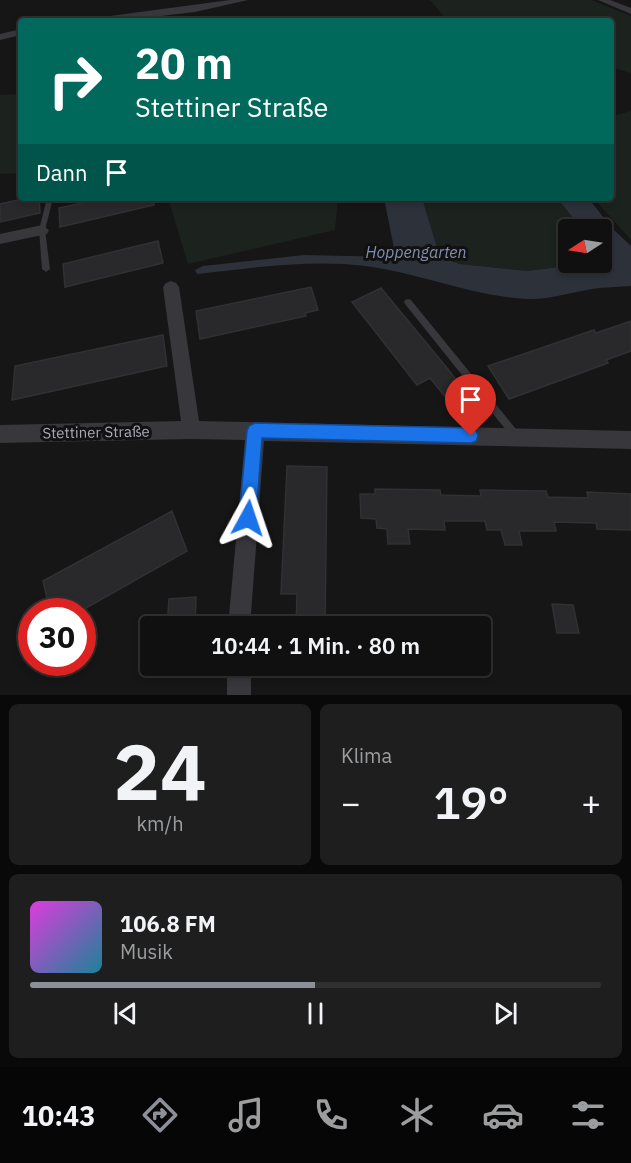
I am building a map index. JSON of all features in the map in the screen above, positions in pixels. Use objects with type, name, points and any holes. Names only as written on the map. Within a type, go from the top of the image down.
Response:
[{"type":"street","points":[[120,18],[195,9],[244,0]]},
{"type":"street","points":[[602,0],[631,11]]},
{"type":"street","points":[[0,37],[18,33]]},
{"type":"street","points":[[0,239],[42,230]]},
{"type":"street","points":[[171,287],[192,396],[191,430]]},
{"type":"street","name":"Stettiner Straße","points":[[0,434],[191,430],[631,440]]},
{"type":"street","points":[[240,616],[255,431]]},
{"type":"street","points":[[239,676],[239,695]]},
{"type":"lane","points":[[46,269],[42,230],[49,201]]},
{"type":"lane","points":[[408,302],[516,437]]},
{"type":"shaded area","points":[[430,0],[591,0],[631,16],[631,73],[614,68],[614,18],[445,18]]},
{"type":"shaded area","points":[[18,94],[18,173],[0,174],[0,95]]},
{"type":"shaded area","points":[[631,111],[631,240],[596,201],[614,201],[614,115]]},
{"type":"shaded area","points":[[169,201],[338,201],[335,230],[188,264]]},
{"type":"shaded area","points":[[423,201],[559,201],[574,219],[558,219],[558,268],[527,271],[460,264],[443,259],[438,251]]},
{"type":"water","name":"Hoppengarten","points":[[385,201],[423,201],[438,251],[444,259],[460,264],[527,271],[558,267],[558,273],[612,273],[612,228],[631,246],[631,286],[599,288],[527,299],[486,294],[386,269],[345,264],[281,265],[197,274],[195,270],[203,266],[304,255],[391,257],[395,253]]},
{"type":"water","name":"Hoppengarten","points":[[559,201],[590,201],[605,219],[574,219]]},
{"type":"building","points":[[18,200],[39,201],[40,213],[0,222],[0,204]]},
{"type":"building","points":[[91,201],[153,201],[154,205],[60,227],[59,208]]},
{"type":"building","points":[[158,241],[163,263],[65,287],[63,264]]},
{"type":"building","points":[[311,287],[318,310],[305,313],[306,316],[200,339],[196,311]]},
{"type":"building","points":[[381,288],[468,395],[451,404],[430,378],[417,385],[352,302]]},
{"type":"building","points":[[631,321],[631,351],[606,360],[608,363],[509,399],[488,366],[594,330],[596,333]]},
{"type":"building","points":[[163,335],[167,366],[12,400],[15,366]]},
{"type":"building","points":[[287,466],[327,467],[325,616],[296,616],[297,594],[281,594]]},
{"type":"building","points":[[375,489],[440,490],[441,495],[481,496],[480,490],[546,491],[548,497],[588,498],[587,492],[631,494],[631,530],[597,529],[596,523],[554,522],[556,531],[519,531],[522,545],[505,545],[501,530],[487,530],[485,521],[444,521],[445,530],[408,529],[410,544],[388,544],[387,529],[377,528],[376,519],[361,518],[360,494],[375,494]]},
{"type":"building","points":[[172,511],[187,551],[96,602],[96,598],[47,598],[43,581]]},
{"type":"building","points":[[196,597],[195,616],[168,616],[169,599]]},
{"type":"building","points":[[552,604],[573,605],[579,633],[557,633]]},
{"type":"route","points":[[248,518],[255,431],[471,436]]}]
